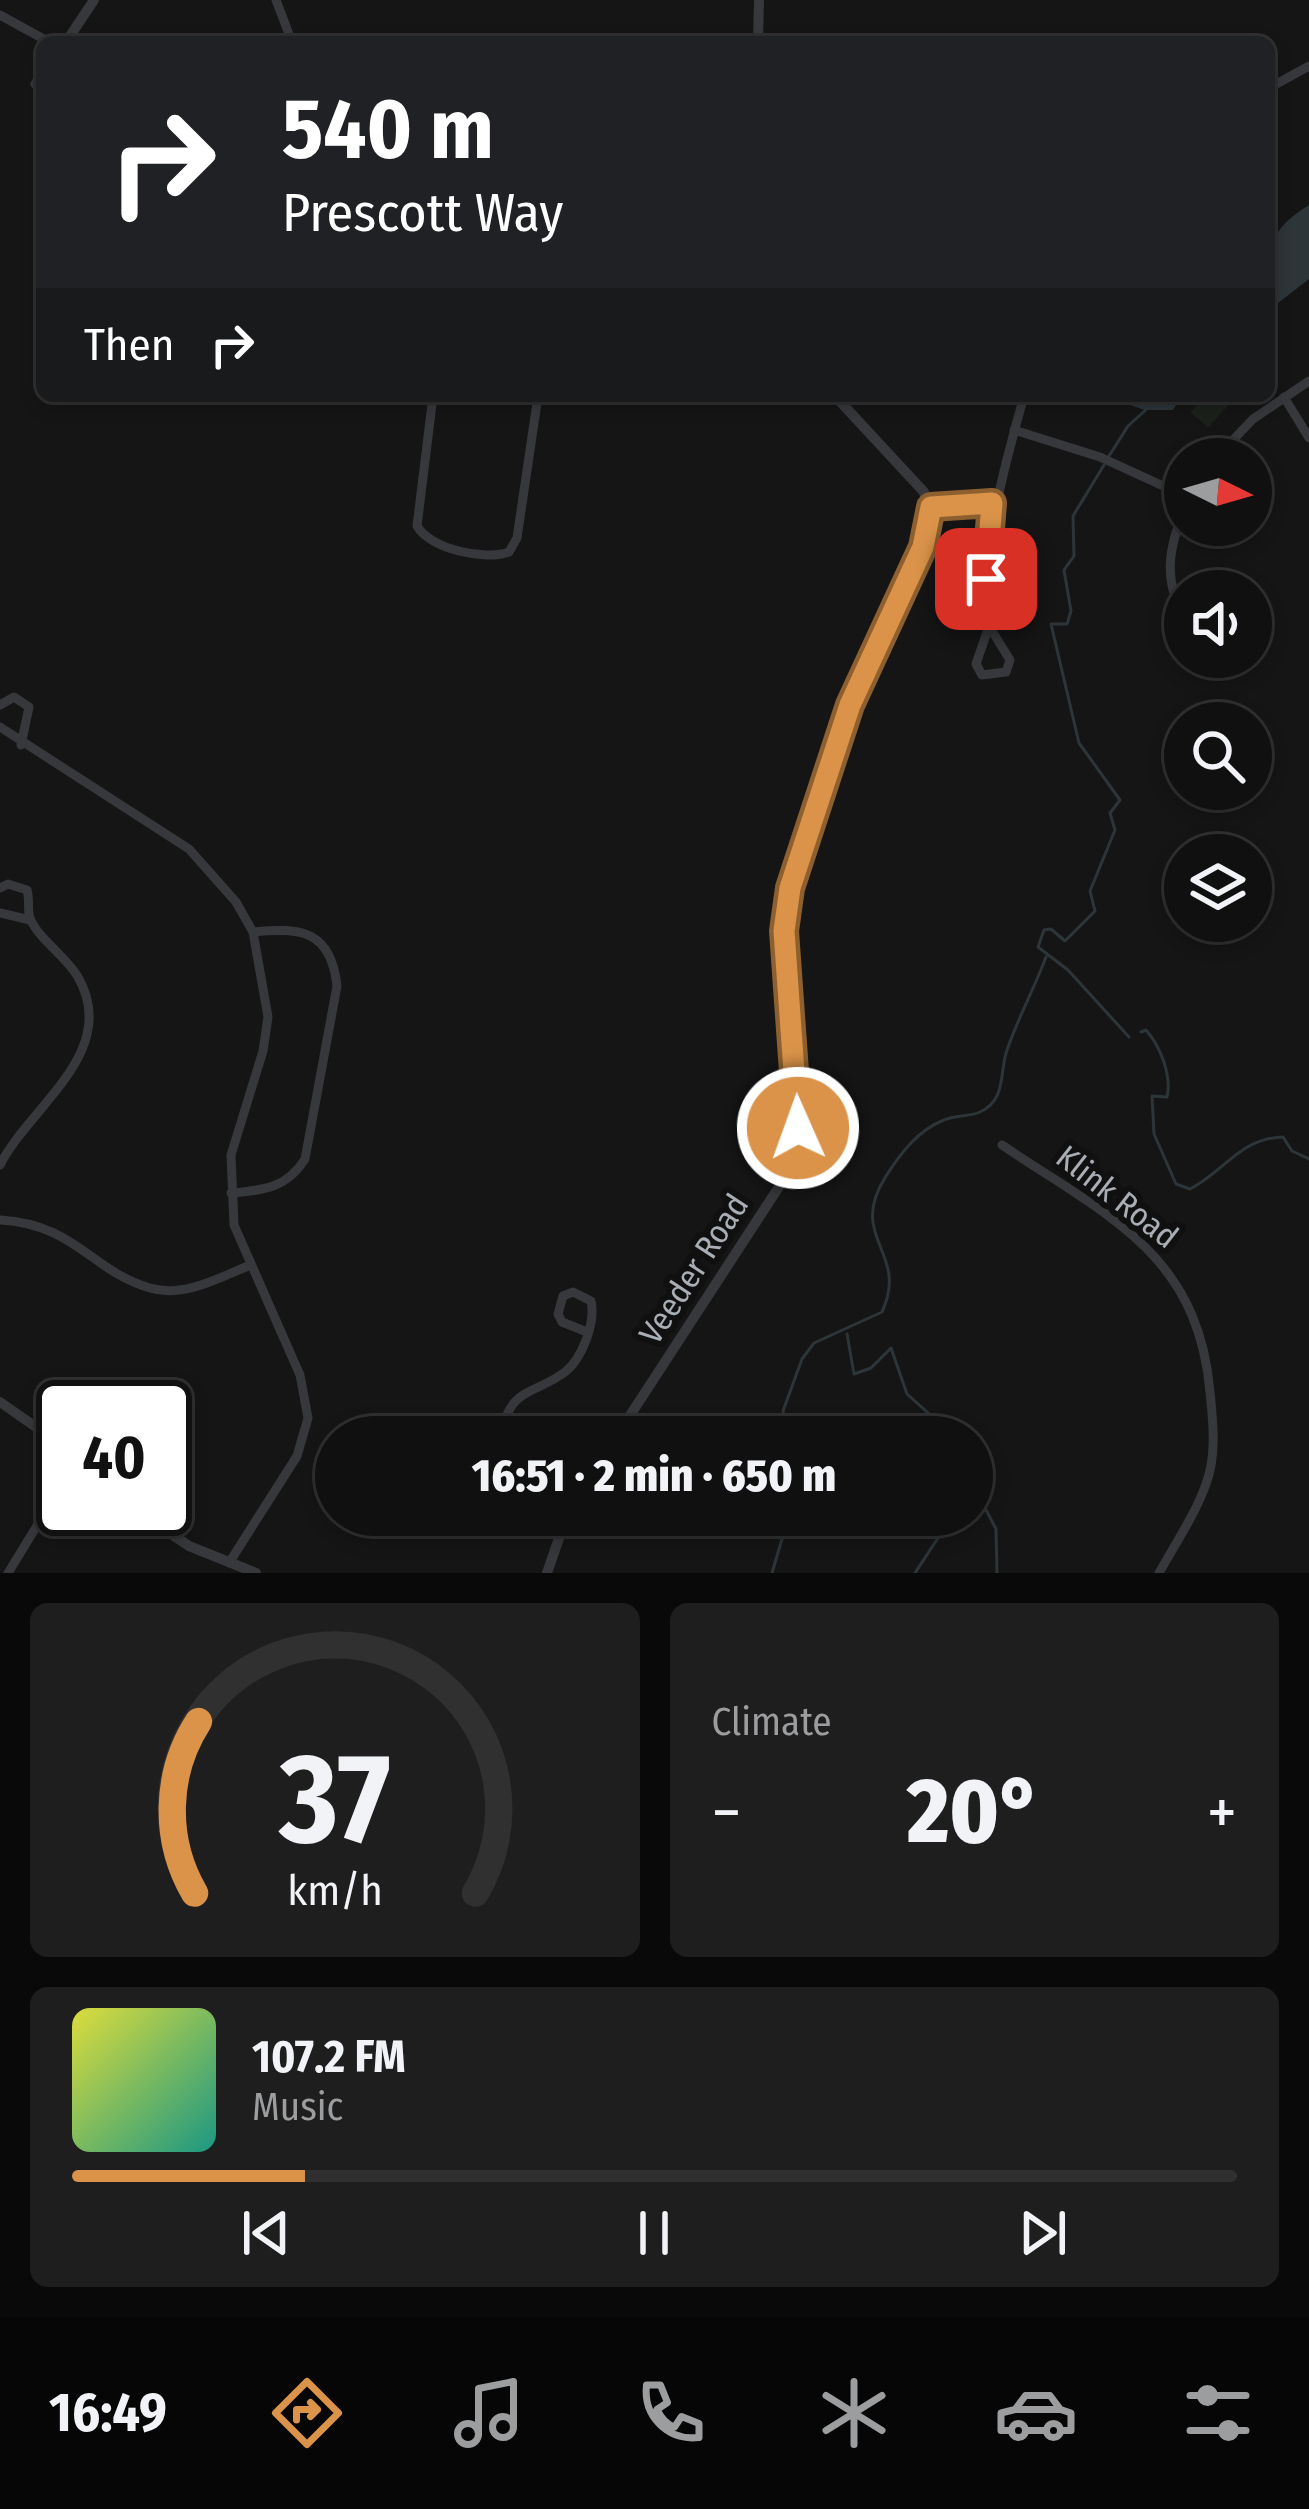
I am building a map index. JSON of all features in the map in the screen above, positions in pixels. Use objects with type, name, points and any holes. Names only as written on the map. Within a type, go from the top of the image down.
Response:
[{"type":"street","points":[[70,36],[94,0]]},
{"type":"street","points":[[276,0],[290,36]]},
{"type":"street","points":[[758,36],[759,0]]},
{"type":"street","points":[[0,15],[38,36]]},
{"type":"street","points":[[1275,85],[1309,66]]},
{"type":"street","points":[[1238,438],[1309,381]]},
{"type":"street","points":[[1284,397],[1309,438]]},
{"type":"street","points":[[432,402],[417,526],[437,544],[494,556],[509,552],[517,538],[537,402]]},
{"type":"street","points":[[841,402],[919,485],[931,507],[992,503]]},
{"type":"street","points":[[989,626],[1010,661],[1006,672],[996,677],[982,675],[975,658],[989,626],[986,579],[992,503],[1022,402]]},
{"type":"street","points":[[1014,430],[1100,457],[1164,486]]},
{"type":"street","name":"Veeder Road","points":[[630,1416],[755,1228],[794,1153],[798,1088],[784,931],[788,900],[850,705],[923,547],[931,507]]},
{"type":"street","points":[[0,705],[14,698],[29,707],[21,745]]},
{"type":"street","points":[[0,727],[21,745],[189,849],[236,902],[253,932],[268,1018],[263,1051],[230,1155],[231,1193],[248,1266],[300,1375],[308,1418],[297,1456],[229,1563]]},
{"type":"street","points":[[0,888],[8,884],[27,890],[30,920],[81,981],[87,1012],[83,1049],[66,1082],[0,1165]]},
{"type":"street","points":[[0,913],[30,920]]},
{"type":"street","points":[[231,1193],[270,1190],[287,1181],[305,1159],[337,986],[334,957],[313,936],[287,928],[253,932]]},
{"type":"street","name":"Klink Road","points":[[1002,1145],[1142,1243],[1182,1288],[1198,1319],[1214,1427],[1210,1470],[1159,1573]]},
{"type":"street","points":[[0,1220],[32,1222],[65,1235],[150,1288],[198,1287],[248,1266]]},
{"type":"street","points":[[508,1416],[534,1384],[566,1371],[587,1332],[591,1301],[573,1292],[563,1296],[562,1322],[587,1332]]},
{"type":"street","points":[[0,1402],[36,1427]]},
{"type":"street","points":[[8,1573],[36,1527]]},
{"type":"street","points":[[172,1536],[256,1573]]},
{"type":"street","points":[[547,1573],[560,1536]]},
{"type":"shaded area","points":[[1309,205],[1309,279],[1275,305],[1275,238]]},
{"type":"shaded area","points":[[1178,402],[1173,410],[1145,410],[1124,403]]},
{"type":"shaded area","points":[[1201,402],[1231,402],[1208,427],[1190,412]]},
{"type":"waterway","points":[[1109,456],[1128,426],[1148,408]]},
{"type":"waterway","points":[[1104,465],[1073,516],[1074,556],[1064,570],[1071,611],[1067,624],[1051,624],[1079,743],[1120,800],[1110,813],[1115,830],[1090,891],[1095,911],[1065,941],[1051,929],[1044,930],[1038,947],[1068,970],[1129,1037]]},
{"type":"waterway","points":[[784,1416],[802,1359],[814,1343],[882,1312],[889,1274],[872,1215],[875,1197],[918,1136],[948,1118],[980,1112],[994,1100],[1007,1050],[1046,957]]},
{"type":"waterway","points":[[1141,1032],[1146,1030],[1151,1037],[1166,1070],[1167,1097],[1152,1096],[1154,1134],[1176,1184],[1190,1189],[1244,1149],[1268,1139],[1283,1137],[1292,1151],[1309,1159]]},
{"type":"waterway","points":[[847,1334],[854,1374],[871,1368],[891,1348],[907,1394],[932,1416]]},
{"type":"waterway","points":[[993,1523],[997,1573]]},
{"type":"waterway","points":[[772,1573],[783,1536]]},
{"type":"waterway","points":[[915,1573],[939,1536]]},
{"type":"route","points":[[798,1128],[784,931],[790,888],[835,764],[850,705],[923,547],[931,507],[992,503],[986,579]]}]
